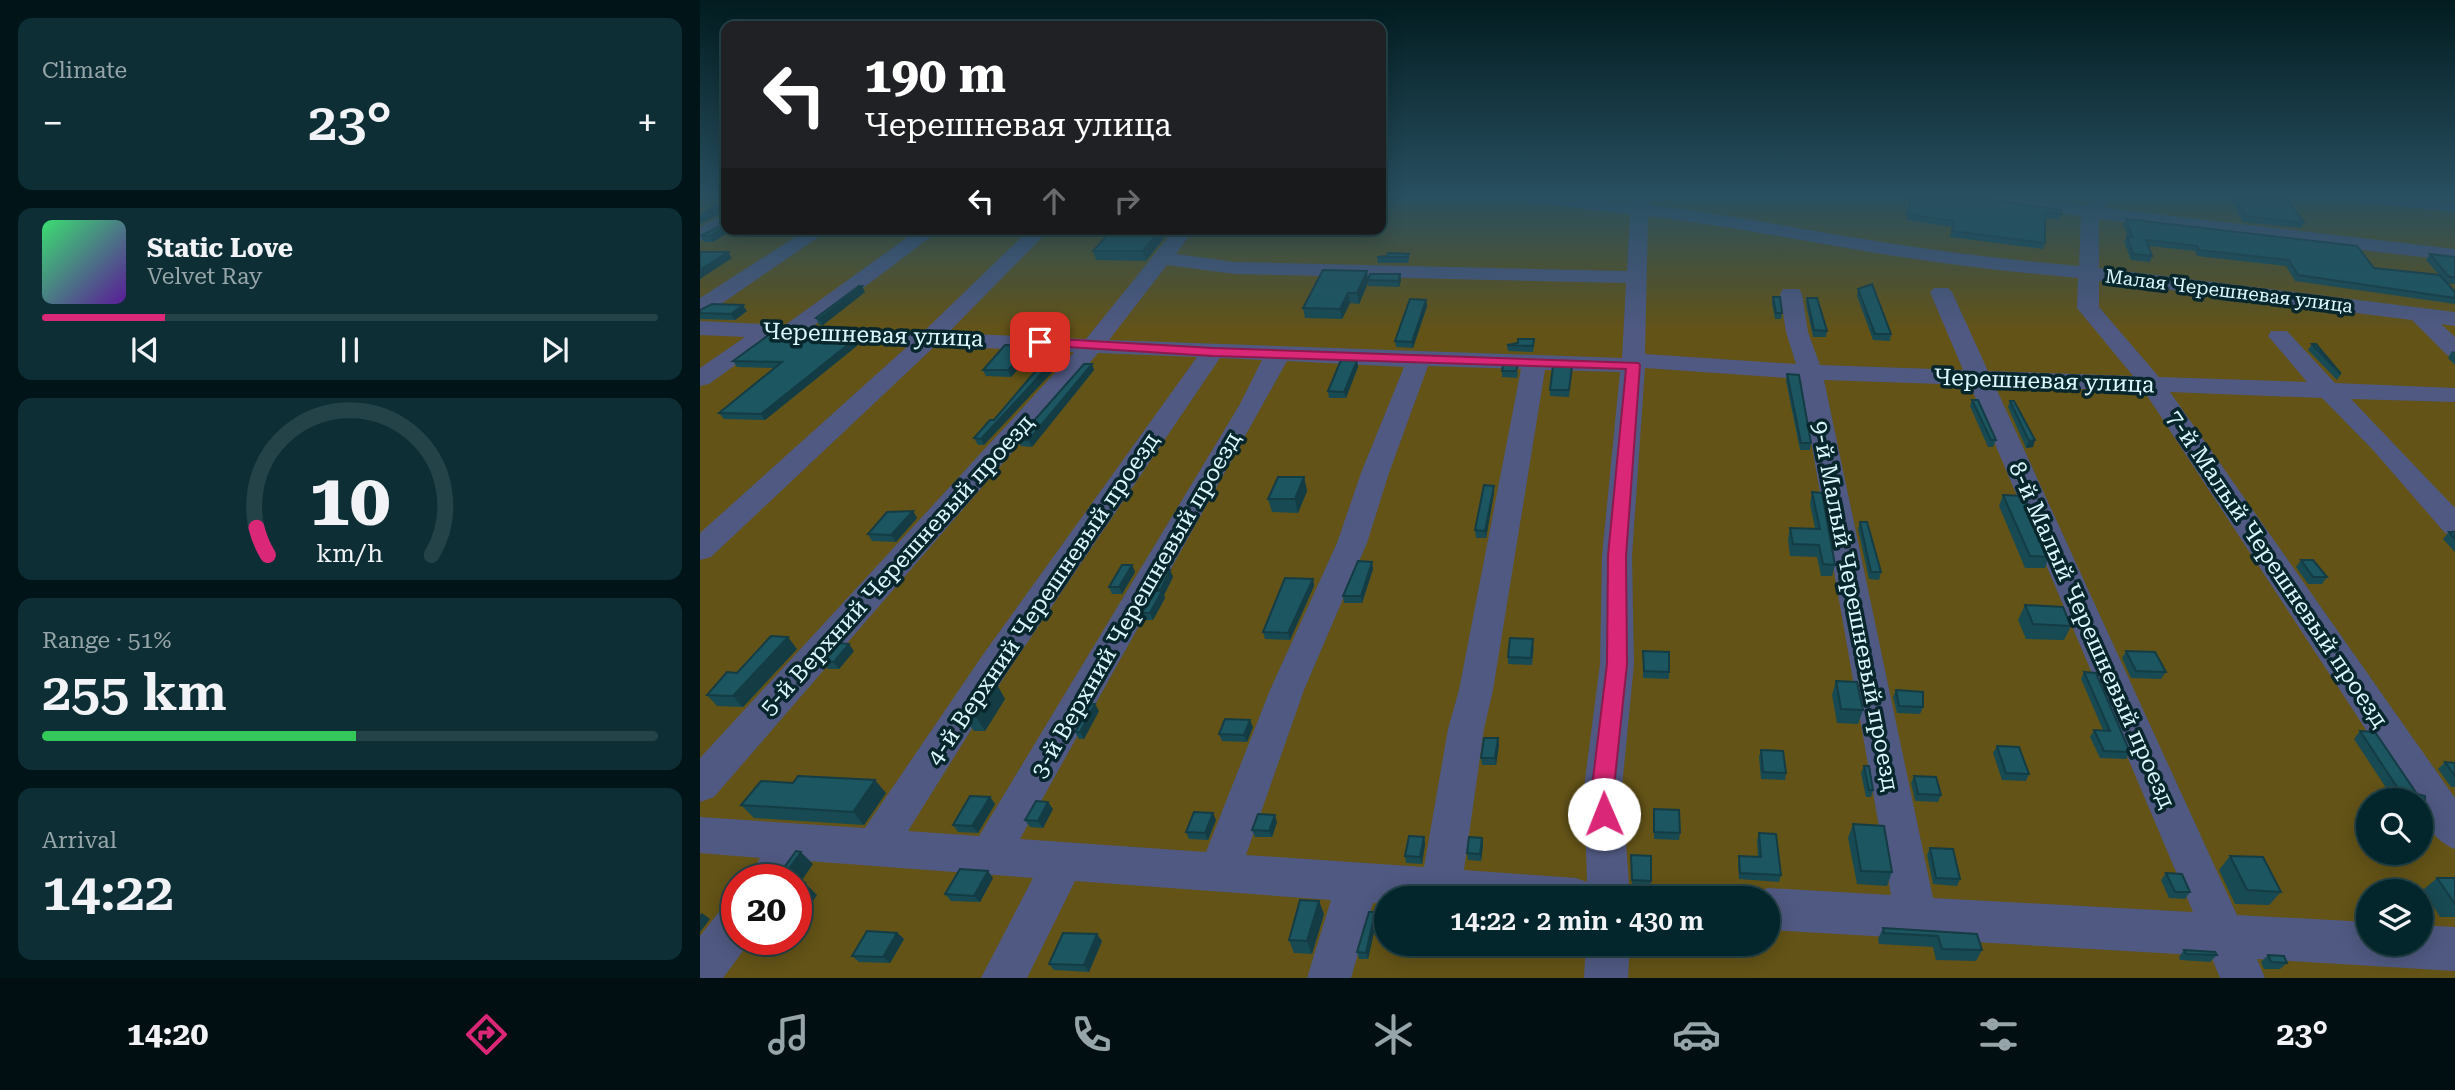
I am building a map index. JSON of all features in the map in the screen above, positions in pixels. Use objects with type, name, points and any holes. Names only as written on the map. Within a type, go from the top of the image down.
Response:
[{"type":"lane","points":[[700,308],[805,240]]},
{"type":"lane","points":[[792,331],[917,240]]},
{"type":"lane","points":[[700,550],[930,337],[1030,240]]},
{"type":"lane","name":"5-й Верхний Черешневый проезд","points":[[700,785],[1094,344],[1176,240]]},
{"type":"lane","points":[[1608,886],[1603,787],[1617,664],[1617,556],[1633,363],[1638,240]]},
{"type":"lane","name":"Малая Черешневая улица","points":[[1835,240],[1990,264],[2088,273],[2455,319]]},
{"type":"lane","name":"7-й Малый Черешневый проезд","points":[[2089,240],[2088,308],[2152,384],[2455,831]]},
{"type":"lane","points":[[2315,240],[2455,255]]},
{"type":"lane","points":[[1161,258],[1235,268],[1637,277]]},
{"type":"lane","name":"8-й Малый Черешневый проезд","points":[[1941,292],[2244,978]]},
{"type":"lane","name":"9-й Малый Черешневый проезд","points":[[1791,294],[1797,332],[1810,370],[1916,918]]},
{"type":"lane","points":[[2419,315],[2455,350]]},
{"type":"lane","name":"Черешневая улица","points":[[700,328],[1094,344],[1213,352],[1534,363],[1633,363],[1979,379],[2455,395]]},
{"type":"lane","points":[[700,379],[768,331]]},
{"type":"lane","points":[[2279,336],[2312,370],[2325,390],[2357,419],[2455,526]]},
{"type":"lane","name":"4-й Верхний Черешневый проезд","points":[[875,848],[1002,654],[1213,352]]},
{"type":"lane","name":"3-й Верхний Черешневый проезд","points":[[989,856],[1253,404],[1272,363],[1281,354]]},
{"type":"lane","points":[[1219,872],[1287,690],[1352,543],[1375,473],[1416,367],[1415,359]]},
{"type":"lane","points":[[1441,886],[1466,729],[1476,690],[1534,363]]},
{"type":"lane","points":[[700,835],[1413,886]]},
{"type":"lane","points":[[780,864],[797,842]]},
{"type":"lane","points":[[1003,978],[1063,861]]},
{"type":"lane","points":[[1329,978],[1358,882]]},
{"type":"lane","points":[[1780,910],[2455,949]]},
{"type":"lane","points":[[700,972],[721,944]]},
{"type":"lane","points":[[1606,978],[1607,956]]},
{"type":"shaded area","points":[[700,240],[2455,240],[2455,978],[700,978]]},
{"type":"building","points":[[1103,240],[1152,240],[1143,251],[1093,251]]},
{"type":"building","points":[[2019,240],[2045,240],[2045,243]]},
{"type":"building","points":[[2128,240],[2303,240],[2357,246],[2374,268],[2440,275],[2455,292],[2455,298],[2298,275],[2289,260],[2199,250],[2197,246],[2146,240],[2152,256],[2133,254]]},
{"type":"building","points":[[700,252],[728,252],[700,270]]},
{"type":"building","points":[[1388,253],[1409,254],[1407,257],[1377,257],[1387,256]]},
{"type":"building","points":[[2430,254],[2455,257],[2455,277],[2449,277]]},
{"type":"building","points":[[1323,270],[1367,271],[1357,293],[1348,293],[1340,309],[1303,308]]},
{"type":"building","points":[[1370,274],[1400,274],[1398,281],[1368,280]]},
{"type":"building","points":[[1872,284],[1891,334],[1875,334],[1858,289]]},
{"type":"building","points":[[862,286],[819,319],[816,318]]},
{"type":"building","points":[[1773,297],[1780,297],[1782,313],[1776,313]]},
{"type":"building","points":[[1807,298],[1817,298],[1827,331],[1814,330]]},
{"type":"building","points":[[1410,299],[1426,300],[1412,342],[1395,341]]},
{"type":"building","points":[[712,304],[743,305],[731,314],[700,313],[700,310]]},
{"type":"building","points":[[770,334],[855,339],[761,414],[719,413],[782,362],[733,361]]},
{"type":"building","points":[[1518,339],[1534,339],[1533,346],[1507,345],[1518,343]]},
{"type":"building","points":[[2312,344],[2316,344],[2341,374]]},
{"type":"building","points":[[1005,345],[1030,346],[1008,370],[983,370]]},
{"type":"building","points":[[1045,360],[1054,360],[981,439],[974,438],[990,420],[994,420]]},
{"type":"building","points":[[1341,360],[1357,361],[1344,392],[1328,391]]},
{"type":"building","points":[[1084,364],[1092,364],[1029,440],[1017,440]]},
{"type":"building","points":[[1503,365],[1518,365],[1516,371],[1502,371]]},
{"type":"building","points":[[1553,366],[1572,367],[1569,390],[1550,390]]},
{"type":"building","points":[[1787,374],[1799,375],[1811,443],[1801,443]]},
{"type":"building","points":[[1972,400],[1978,400],[1996,440],[1991,440]]},
{"type":"building","points":[[2010,401],[2014,401],[2035,440],[2029,441]]},
{"type":"building","points":[[1278,477],[1304,477],[1295,499],[1268,499]]},
{"type":"building","points":[[1484,485],[1494,486],[1485,531],[1475,530]]},
{"type":"building","points":[[1812,492],[1822,493],[1835,565],[1823,564],[1819,545],[1793,544],[1790,528],[1820,529]]},
{"type":"building","points":[[2003,495],[2023,496],[2049,557],[2030,556]]},
{"type":"building","points":[[913,511],[891,535],[868,534],[887,512]]},
{"type":"building","points":[[1860,522],[1867,522],[1881,572],[1871,572]]},
{"type":"building","points":[[2301,560],[2313,560],[2327,577],[2313,577]]},
{"type":"building","points":[[1358,561],[1372,562],[1361,596],[1343,596]]},
{"type":"building","points":[[1122,565],[1132,565],[1119,587],[1109,587]]},
{"type":"building","points":[[1167,570],[1170,570],[1161,589],[1156,589]]},
{"type":"building","points":[[1285,578],[1313,579],[1288,633],[1263,632]]},
{"type":"building","points":[[1155,591],[1162,591],[1150,613],[1142,613]]},
{"type":"building","points":[[2025,605],[2063,607],[2071,626],[2033,624]]},
{"type":"building","points":[[771,636],[788,637],[733,696],[707,695],[727,672],[737,673]]},
{"type":"building","points":[[1510,638],[1533,639],[1531,658],[1508,657]]},
{"type":"building","points":[[839,643],[849,644],[834,662],[823,662]]},
{"type":"building","points":[[1643,651],[1669,652],[1669,672],[1644,671]]},
{"type":"building","points":[[2126,651],[2155,652],[2166,672],[2136,671]]},
{"type":"building","points":[[2084,672],[2096,673],[2130,752],[2104,751],[2094,730],[2110,731]]},
{"type":"building","points":[[1836,681],[1857,682],[1863,710],[1841,709]]},
{"type":"building","points":[[985,684],[997,685],[976,717],[964,717]]},
{"type":"building","points":[[1896,690],[1923,692],[1923,707],[1899,706]]},
{"type":"building","points":[[1091,704],[1095,704],[1080,732],[1075,732]]},
{"type":"building","points":[[1225,719],[1250,720],[1244,735],[1219,734]]},
{"type":"building","points":[[2360,731],[2375,732],[2413,788],[2398,788]]},
{"type":"building","points":[[1484,738],[1498,738],[1495,758],[1481,758]]},
{"type":"building","points":[[1997,746],[2019,747],[2029,774],[2006,773]]},
{"type":"building","points":[[1761,750],[1783,751],[1786,773],[1763,772]]},
{"type":"building","points":[[2445,762],[2455,763],[2455,776]]},
{"type":"building","points":[[1864,766],[1869,766],[1873,790],[1869,790]]},
{"type":"building","points":[[798,776],[875,780],[853,812],[741,805],[761,781],[793,783]]},
{"type":"building","points":[[1914,776],[1936,777],[1941,795],[1918,794]]},
{"type":"building","points":[[970,796],[990,797],[972,826],[953,825]]},
{"type":"building","points":[[1036,801],[1048,802],[1038,821],[1025,820]]},
{"type":"building","points":[[1654,809],[1679,810],[1680,833],[1654,832]]},
{"type":"building","points":[[1194,812],[1213,813],[1205,833],[1186,832]]},
{"type":"building","points":[[1258,814],[1275,815],[1269,831],[1252,830]]},
{"type":"building","points":[[1853,824],[1884,826],[1892,872],[1861,871]]},
{"type":"building","points":[[1759,833],[1776,834],[1781,875],[1740,873],[1739,856],[1761,857]]},
{"type":"building","points":[[1409,836],[1424,837],[1420,857],[1405,856]]},
{"type":"building","points":[[1469,837],[1482,838],[1480,854],[1467,853]]},
{"type":"building","points":[[1930,848],[1953,849],[1960,879],[1936,878]]},
{"type":"building","points":[[796,851],[801,852],[792,864],[787,864]]},
{"type":"building","points":[[1631,855],[1651,856],[1651,881],[1632,880]]},
{"type":"building","points":[[2230,856],[2263,857],[2281,892],[2247,890]]},
{"type":"building","points":[[960,869],[988,871],[974,896],[945,894]]},
{"type":"building","points":[[2166,873],[2182,874],[2190,892],[2175,892]]},
{"type":"building","points":[[2437,878],[2455,878],[2455,904]]},
{"type":"building","points":[[1300,900],[1319,901],[1307,941],[1289,940]]},
{"type":"building","points":[[1369,912],[1374,912],[1366,953],[1357,952]]},
{"type":"building","points":[[1883,928],[1977,934],[1982,950],[1942,949],[1938,936],[1884,933]]},
{"type":"building","points":[[867,931],[897,933],[883,957],[852,956]]},
{"type":"building","points":[[1063,933],[1097,934],[1084,965],[1049,964]]},
{"type":"building","points":[[2184,950],[2215,952],[2217,955],[2186,954]]},
{"type":"building","points":[[2268,955],[2284,956],[2287,963],[2271,962]]},
{"type":"route","points":[[1040,342],[1213,352],[1633,365],[1617,556],[1617,664],[1603,787],[1604,814]]}]
